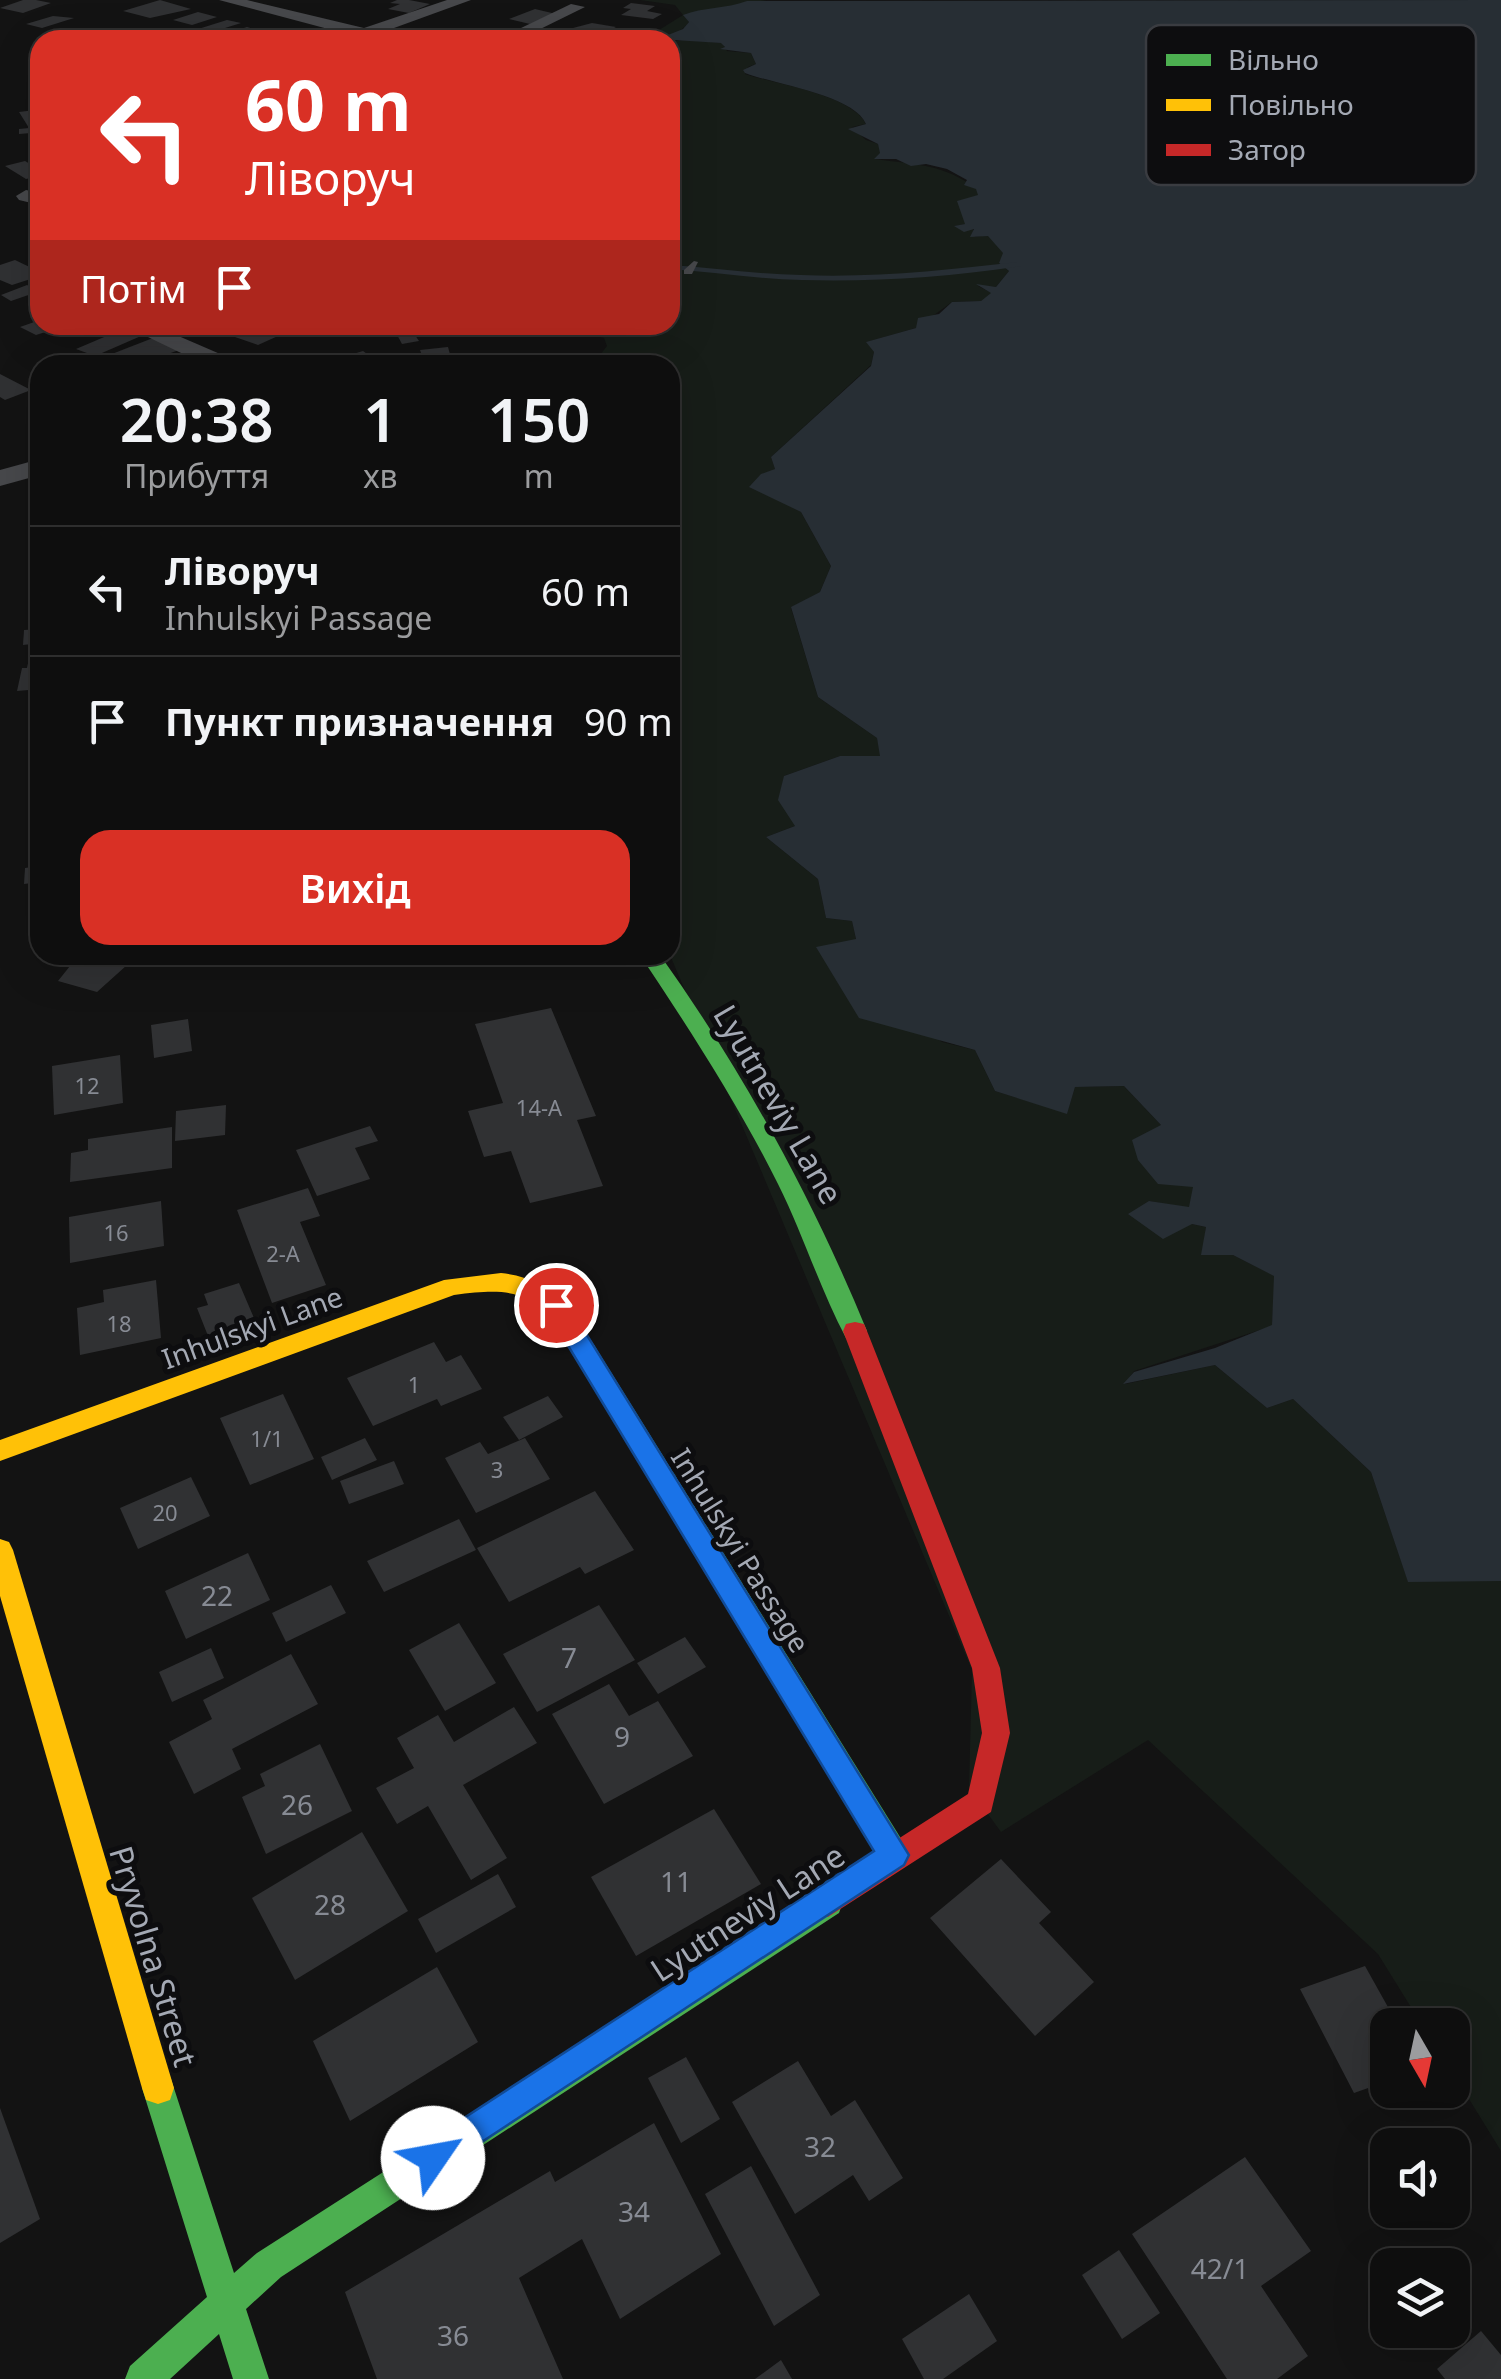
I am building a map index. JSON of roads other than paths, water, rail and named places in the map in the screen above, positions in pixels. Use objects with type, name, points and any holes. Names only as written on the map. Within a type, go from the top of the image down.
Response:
[{"type":"street","points":[[227,0],[331,30]]},
{"type":"street","points":[[376,30],[464,0]]},
{"type":"street","points":[[526,30],[577,7]]},
{"type":"street","points":[[157,335],[203,355]]},
{"type":"street","points":[[0,478],[30,470]]},
{"type":"street","name":"Lyutneviy Lane","points":[[143,2379],[269,2265],[981,1802],[996,1732],[986,1668],[800,1196],[656,965]]},
{"type":"street","name":"Inhulskyi Lane","points":[[0,1451],[452,1286],[501,1279],[529,1284]]},
{"type":"street","name":"Inhulskyi Passage","points":[[529,1284],[556,1305],[894,1855]]},
{"type":"street","name":"Pryvolna Street","points":[[0,1550],[20,1636],[98,1880],[224,2306],[251,2379]]},
{"type":"waterway","points":[[680,268],[832,278],[1018,264]]}]
